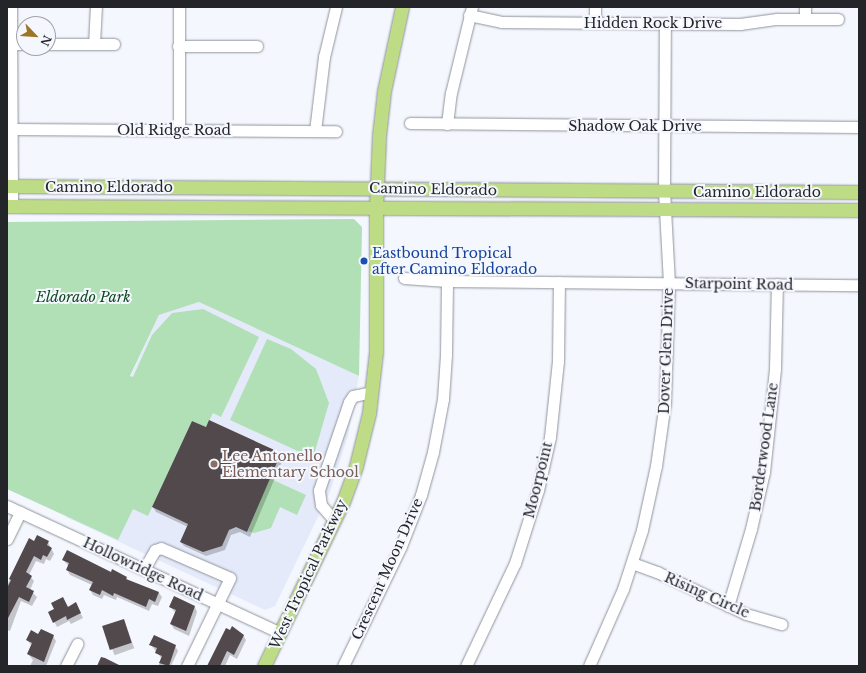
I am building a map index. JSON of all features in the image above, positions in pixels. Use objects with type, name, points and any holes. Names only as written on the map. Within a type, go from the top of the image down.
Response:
[{"type":"main road","name":"West Tropical Parkway","points":[[264,666],[334,520],[356,466],[372,392],[376,352],[376,208],[384,91],[402,7]]},
{"type":"main road","name":"Camino Eldorado","points":[[9,186],[859,192]]},
{"type":"main road","name":"Camino Eldorado","points":[[9,206],[859,210]]},
{"type":"street","points":[[9,206],[11,129],[11,7]]},
{"type":"street","points":[[94,44],[96,7]]},
{"type":"street","points":[[179,7],[178,46],[180,130]]},
{"type":"street","points":[[315,131],[324,58],[336,7]]},
{"type":"street","points":[[595,7],[595,23]]},
{"type":"street","points":[[805,7],[805,18]]},
{"type":"street","points":[[447,124],[451,93],[470,11]]},
{"type":"street","name":"Hidden Rock Drive","points":[[470,11],[501,22],[740,24],[778,19],[838,19]]},
{"type":"street","name":"Dover Glen Drive","points":[[590,666],[632,563],[656,466],[665,402],[669,283],[664,191],[665,24]]},
{"type":"street","points":[[10,44],[16,44]]},
{"type":"street","points":[[56,44],[114,44]]},
{"type":"street","points":[[178,46],[257,46]]},
{"type":"street","name":"Shadow Oak Drive","points":[[410,123],[859,127]]},
{"type":"street","name":"Old Ridge Road","points":[[11,129],[336,131]]},
{"type":"street","name":"Starpoint Road","points":[[404,278],[447,281],[859,285]]},
{"type":"street","name":"Crescent Moon Drive","points":[[343,666],[401,546],[420,495],[433,452],[443,399],[446,362],[447,281]]},
{"type":"street","name":"Moorpoint","points":[[466,666],[515,563],[538,490],[550,437],[558,361],[559,282]]},
{"type":"street","name":"Borderwood Lane","points":[[728,606],[751,529],[764,472],[775,369],[777,284]]},
{"type":"street","points":[[334,520],[322,505],[319,490],[348,402],[353,396],[372,392]]},
{"type":"street","name":"Hollowridge Road","points":[[7,506],[280,633]]},
{"type":"street","points":[[7,539],[20,512]]},
{"type":"street","points":[[144,569],[155,550],[162,548],[230,578],[216,603],[187,666]]},
{"type":"street","name":"Rising Circle","points":[[632,563],[657,572],[728,606],[782,624]]},
{"type":"street","points":[[66,666],[77,644]]},
{"type":"shaded area","name":"Lee Antonello Elementary School","points":[[199,302],[359,376],[348,436],[330,492],[275,606],[265,610],[66,517],[159,315]]},
{"type":"green space","name":"Eldorado Park","points":[[354,219],[362,227],[359,376],[199,302],[159,315],[130,376],[133,377],[152,335],[172,313],[203,309],[259,337],[221,417],[213,413],[206,427],[192,421],[148,516],[133,509],[118,540],[7,489],[7,222]]},
{"type":"green space","points":[[267,339],[291,349],[316,369],[329,403],[313,458],[230,420]]},
{"type":"green space","points":[[269,478],[306,495],[297,515],[280,507],[271,528],[254,533],[248,531]]},
{"type":"building","points":[[209,420],[281,453],[247,532],[236,527],[229,530],[222,546],[203,552],[180,542],[188,524],[152,507],[192,421],[206,427]]},
{"type":"building","points":[[37,535],[49,541],[47,545],[52,548],[47,557],[43,555],[41,560],[34,556],[26,572],[32,576],[26,587],[34,591],[29,602],[19,597],[7,620],[7,588],[11,580],[9,579],[29,538],[34,541]]},
{"type":"building","points":[[67,550],[111,572],[112,569],[127,577],[126,579],[159,592],[155,602],[149,599],[146,607],[114,593],[113,596],[102,590],[100,595],[89,590],[93,582],[66,570],[69,563],[62,560]]},
{"type":"building","points":[[174,596],[195,606],[186,631],[170,624],[176,610],[169,607]]},
{"type":"building","points":[[63,597],[68,607],[76,602],[81,613],[67,620],[66,616],[53,623],[48,612],[54,609],[51,603]]},
{"type":"building","points":[[124,619],[132,643],[110,650],[102,626]]},
{"type":"building","points":[[232,626],[244,635],[234,655],[227,651],[220,666],[207,666],[226,628],[230,630]]},
{"type":"building","points":[[41,629],[54,635],[44,662],[27,654],[32,643],[26,640],[31,630],[38,634]]},
{"type":"building","points":[[154,635],[176,645],[169,666],[159,663],[162,656],[155,653],[157,648],[149,645]]},
{"type":"building","points":[[101,657],[105,658],[121,666],[97,666]]},
{"type":"place","name":"Eastbound Tropical after Camino Eldorado","points":[[364,261]]},
{"type":"place","name":"Lee Antonello Elementary School","points":[[214,464]]}]
